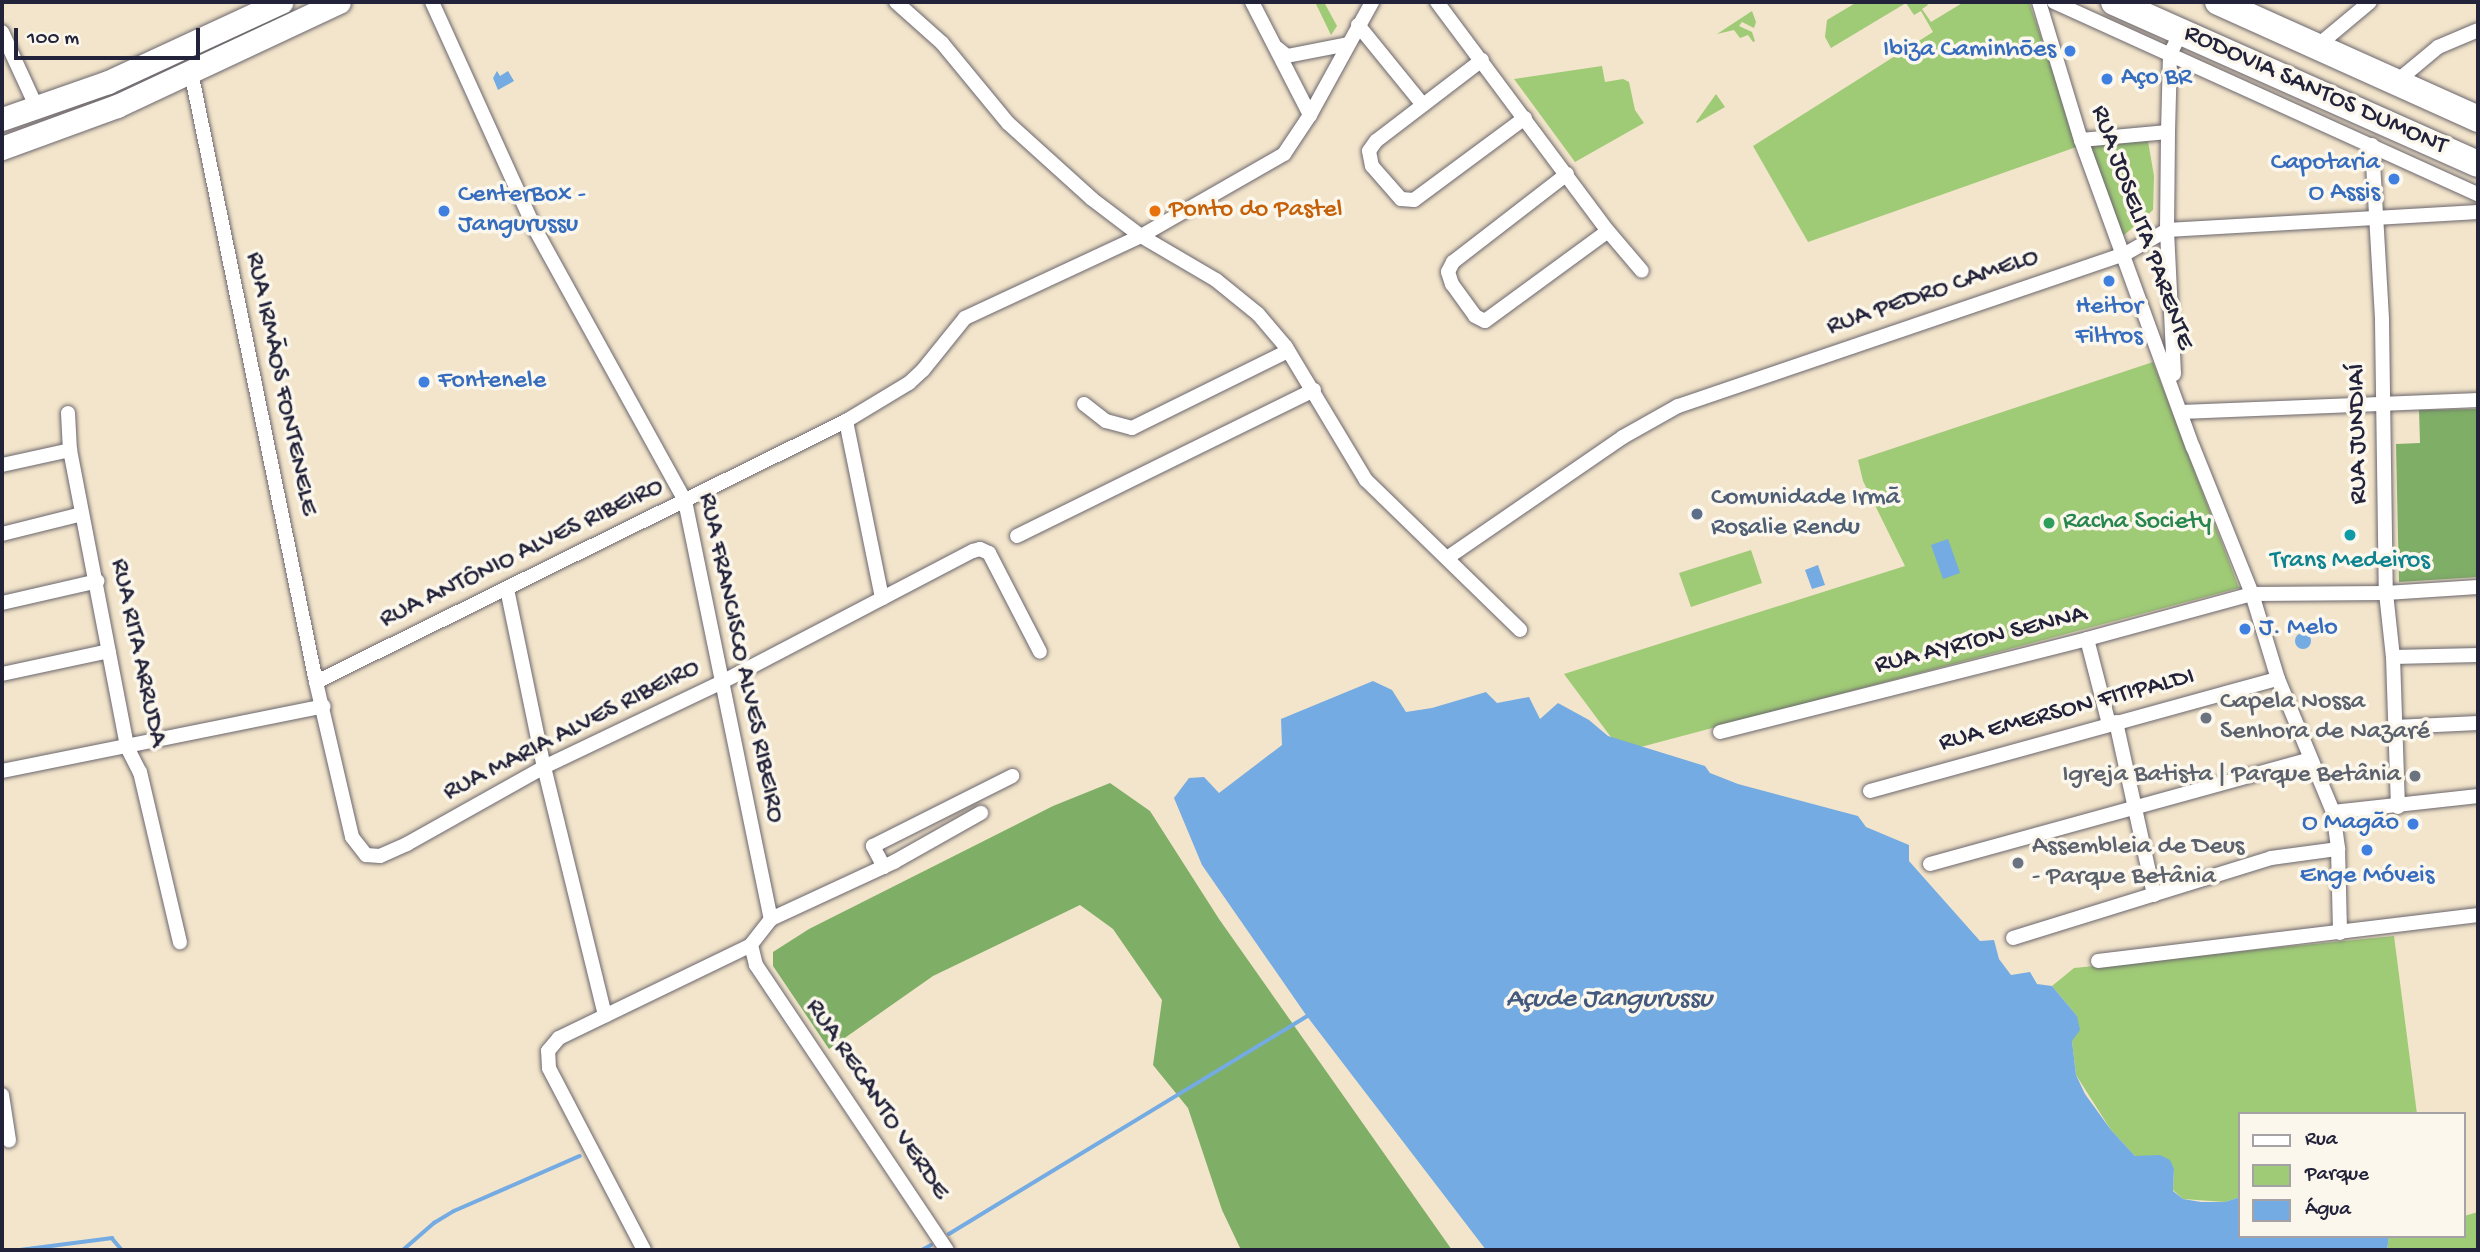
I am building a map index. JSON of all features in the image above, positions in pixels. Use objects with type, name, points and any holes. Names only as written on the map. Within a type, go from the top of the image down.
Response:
[{"type":"highway","name":"RODOVIA SANTOS DUMONT","points":[[2114,2],[2175,43],[2478,164]]},
{"type":"highway","name":"RODOVIA SANTOS DUMONT","points":[[2218,2],[2478,119]]},
{"type":"main road","points":[[2,119],[108,82],[281,2]]},
{"type":"main road","points":[[2,148],[117,106],[339,2]]},
{"type":"main road","points":[[208,36],[218,59]]},
{"type":"main road","points":[[108,82],[117,106]]},
{"type":"street","name":"RUA FRANCISCO ALVES RIBEIRO","points":[[432,2],[535,229],[685,501],[771,919]]},
{"type":"street","points":[[896,2],[942,43],[1008,123],[1092,199],[1141,236],[1238,296],[1258,314],[1288,351],[1314,390],[1344,447],[1366,480],[1520,630]]},
{"type":"street","points":[[1252,2],[1310,116]]},
{"type":"street","name":"RUA ANTÔNIO ALVES RIBEIRO","points":[[316,682],[846,421],[909,383],[923,370],[965,318],[1141,236],[1284,154],[1310,116],[1372,2]]},
{"type":"street","points":[[1437,2],[1608,231],[1642,271]]},
{"type":"street","name":"RUA JOSELITA PARENTE","points":[[2039,2],[2081,140],[2252,594],[2278,679],[2333,812],[2338,849],[2340,933]]},
{"type":"street","points":[[2054,2],[2175,43],[2372,145],[2478,194]]},
{"type":"street","points":[[2316,47],[2370,2]]},
{"type":"street","points":[[1358,25],[1423,105]]},
{"type":"street","points":[[2396,82],[2438,47],[2478,30]]},
{"type":"street","points":[[2,32],[37,107]]},
{"type":"street","name":"RUA JOSELITA PARENTE","points":[[2175,43],[2168,132],[2167,230],[2175,391]]},
{"type":"street","points":[[1275,47],[1287,56],[1348,44]]},
{"type":"street","points":[[1482,60],[1383,135],[1369,151],[1369,158],[1394,193],[1407,201],[1422,195],[1525,118]]},
{"type":"street","name":"RUA IRMÃOS FONTENELE","points":[[191,72],[323,706]]},
{"type":"street","points":[[2081,140],[2168,132]]},
{"type":"street","name":"RUA JUNDIAÍ","points":[[2372,145],[2384,403],[2386,593],[2393,657],[2398,807]]},
{"type":"street","points":[[1567,174],[1466,250],[1448,272],[1452,284],[1475,316],[1481,321],[1488,319],[1608,231]]},
{"type":"street","name":"RUA PEDRO CAMELO","points":[[1447,558],[1623,437],[1678,406],[2125,254],[2167,230],[2478,212]]},
{"type":"street","points":[[1084,404],[1106,421],[1132,428],[1288,351]]},
{"type":"street","points":[[1017,536],[1314,390]]},
{"type":"street","points":[[2182,412],[2478,400]]},
{"type":"street","name":"RUA RITA ARRUDA","points":[[68,413],[70,450],[98,581],[127,747],[140,772],[180,942]]},
{"type":"street","points":[[846,421],[882,598]]},
{"type":"street","points":[[2,465],[70,450]]},
{"type":"street","points":[[2,534],[82,514]]},
{"type":"street","name":"RUA MARIA ALVES RIBEIRO","points":[[323,706],[352,837],[366,855],[380,856],[407,844],[544,767],[722,682],[973,551],[984,550],[1040,652]]},
{"type":"street","points":[[2,603],[98,581]]},
{"type":"street","name":"RUA AYRTON SENNA","points":[[1720,732],[2087,639],[2252,594],[2386,593],[2478,587]]},
{"type":"street","points":[[507,589],[544,767],[605,1017]]},
{"type":"street","points":[[2087,639],[2112,723],[2154,895]]},
{"type":"street","points":[[2,674],[109,651]]},
{"type":"street","points":[[2393,657],[2478,655]]},
{"type":"street","name":"RUA EMERSON FITIPALDI","points":[[1870,791],[2278,679]]},
{"type":"street","points":[[2,771],[323,706]]},
{"type":"street","points":[[2395,727],[2478,723]]},
{"type":"street","points":[[1930,864],[2310,759]]},
{"type":"street","points":[[884,867],[873,846],[1012,776]]},
{"type":"street","points":[[2333,812],[2398,807],[2478,796]]},
{"type":"street","points":[[644,1250],[547,1058],[548,1051],[559,1038],[751,945],[771,919],[884,867],[981,813]]},
{"type":"street","points":[[2012,938],[2271,858],[2338,849]]},
{"type":"street","points":[[2098,961],[2478,915]]},
{"type":"street","name":"RUA RECANTO VERDE","points":[[751,945],[752,957],[763,978],[947,1250]]},
{"type":"street","points":[[2,1095],[9,1140]]},
{"type":"green space","points":[[1315,2],[1324,2],[1337,26],[1331,35]]},
{"type":"green space","points":[[1857,2],[1926,2],[1928,5],[1922,9],[1931,22],[1964,2],[2029,2],[2079,146],[1808,242],[1753,146],[1933,32],[1921,11],[1914,15],[1906,3],[1831,48],[1825,37],[1827,20]]},
{"type":"green space","points":[[1752,11],[1756,22],[1754,28],[1742,22],[1739,26],[1752,32],[1755,41],[1748,35],[1740,38],[1734,30],[1717,34]]},
{"type":"green space","points":[[1602,66],[1605,82],[1623,79],[1629,82],[1635,110],[1644,123],[1575,162],[1514,79]]},
{"type":"green space","points":[[1716,94],[1725,107],[1697,123],[1696,122]]},
{"type":"green space","points":[[2148,141],[2154,176],[2153,210],[2123,236],[2090,147]]},
{"type":"green space","name":"Racha Society","points":[[2153,362],[2239,588],[1622,752],[1564,674],[1905,566],[1863,481],[1858,460]]},
{"type":"green space","points":[[2478,409],[2478,577],[2399,582],[2396,444],[2420,443],[2419,410]]},
{"type":"green space","points":[[1751,550],[1762,583],[1691,607],[1679,573]]},
{"type":"green space","points":[[1110,783],[1150,811],[1219,919],[1452,1250],[1241,1250],[1222,1210],[1188,1108],[1153,1065],[1162,1000],[1113,929],[1080,905],[933,976],[829,1049],[773,966],[773,952],[809,929],[1053,806]]},
{"type":"green space","points":[[2394,936],[2417,1112],[2238,1112],[2238,1198],[2225,1202],[2183,1199],[2173,1190],[2174,1169],[2135,1156],[2111,1130],[2076,1075],[2072,1041],[2077,1016],[2052,986],[2074,968]]},
{"type":"green space","points":[[2478,1212],[2478,1250],[2387,1250],[2389,1238],[2466,1238],[2466,1215]]},
{"type":"water","points":[[497,71],[500,76],[508,71],[514,81],[498,90],[493,78]]},
{"type":"water","points":[[1948,539],[1960,573],[1943,579],[1931,545]]},
{"type":"water","points":[[1818,565],[1825,585],[1812,589],[1805,570]]},
{"type":"water","points":[[2303,633],[2311,641],[2303,649],[2295,641]]},
{"type":"water","name":"Açude Jangurussu","points":[[1373,681],[1392,690],[1406,712],[1432,708],[1486,692],[1497,703],[1529,697],[1540,719],[1558,703],[1589,720],[1608,736],[1705,766],[1710,773],[1738,784],[1858,816],[1866,827],[1909,845],[1909,861],[1980,941],[1994,940],[1999,959],[2011,975],[2030,972],[2037,984],[2052,986],[2077,1016],[2080,1030],[2072,1041],[2076,1075],[2085,1094],[2111,1130],[2135,1156],[2160,1155],[2170,1160],[2174,1169],[2173,1191],[2183,1199],[2201,1202],[2225,1202],[2238,1198],[2238,1238],[2389,1238],[2387,1250],[1486,1250],[1306,1015],[1202,865],[1174,798],[1189,778],[1204,777],[1219,793],[1282,745],[1281,719]]},
{"type":"waterway","points":[[949,1234],[1308,1016]]},
{"type":"waterway","points":[[403,1250],[434,1223],[454,1211],[580,1156]]},
{"type":"waterway","points":[[20,1250],[112,1238],[122,1250]]},
{"type":"waterway","points":[[922,1250],[931,1245]]},
{"type":"place","name":"Ibiza Caminhões","points":[[2070,51]]},
{"type":"place","name":"Aço BR","points":[[2107,79]]},
{"type":"place","name":"Capotaria O Assis","points":[[2394,179]]},
{"type":"place","name":"CenterBox - Jangurussu","points":[[444,211]]},
{"type":"place","name":"Ponto do Pastel","points":[[1155,211]]},
{"type":"place","name":"Heitor Filtros","points":[[2109,281]]},
{"type":"place","name":"Fontenele","points":[[424,382]]},
{"type":"place","name":"Comunidade Irmã Rosalie Rendu","points":[[1697,514]]},
{"type":"place","name":"Racha Society","points":[[2049,523]]},
{"type":"place","name":"Trans Medeiros","points":[[2350,535]]},
{"type":"place","name":"J. Melo","points":[[2245,629]]},
{"type":"place","name":"Capela Nossa Senhora de Nazaré","points":[[2206,718]]},
{"type":"place","name":"Igreja Batista | Parque Betânia","points":[[2415,776]]},
{"type":"place","name":"O Magão","points":[[2413,824]]},
{"type":"place","name":"Enge Móveis","points":[[2367,850]]},
{"type":"place","name":"Assembleia de Deus - Parque Betânia","points":[[2018,863]]}]
